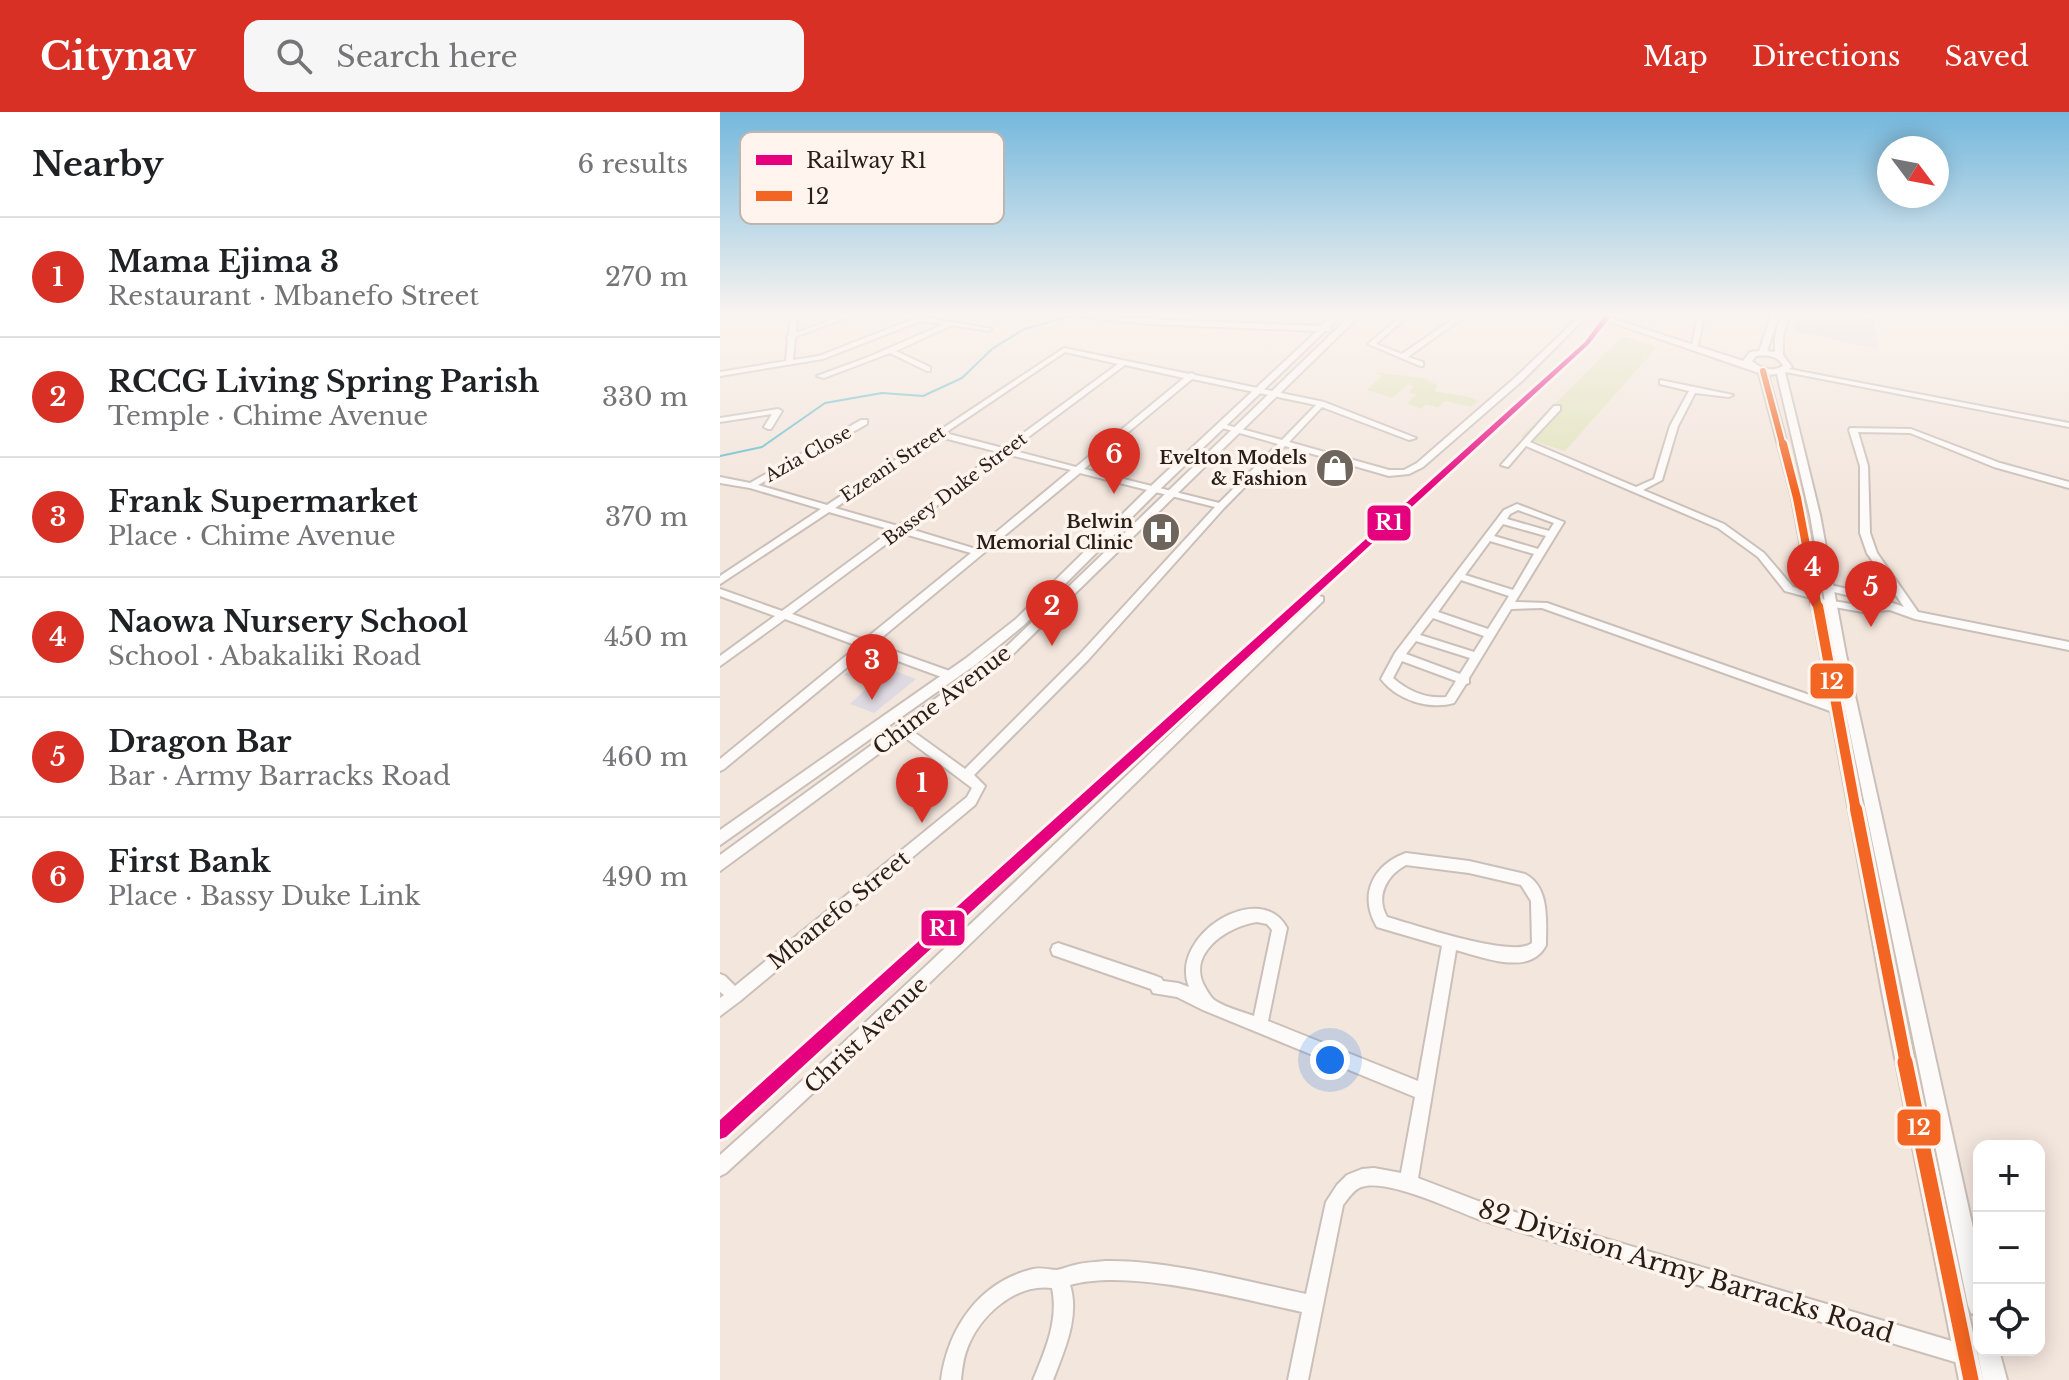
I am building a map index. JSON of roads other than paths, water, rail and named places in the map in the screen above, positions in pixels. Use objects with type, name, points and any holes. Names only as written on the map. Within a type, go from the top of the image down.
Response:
[{"type":"main road","name":"Chime Avenue","points":[[720,838],[726,827],[951,676],[1020,622],[1155,488],[1276,375]]},
{"type":"main road","name":"Chime Avenue","points":[[720,864],[1008,652],[1290,375]]},
{"type":"main road","points":[[1760,375],[1793,481],[1821,594],[1840,655],[1975,1284]]},
{"type":"main road","points":[[1785,375],[1837,709],[1971,1380]]},
{"type":"main road","points":[[1989,1356],[1995,1380]]},
{"type":"street","name":"Ezeani Street","points":[[720,581],[1028,375]]},
{"type":"street","name":"Bassey Duke Street","points":[[720,662],[1107,375]]},
{"type":"street","points":[[720,766],[1192,375]]},
{"type":"street","points":[[1193,375],[1321,404],[1412,438]]},
{"type":"street","points":[[1222,425],[1389,473],[1413,469],[1522,375]]},
{"type":"street","points":[[1806,375],[2069,425]]},
{"type":"street","points":[[1663,382],[1729,395]]},
{"type":"street","points":[[1636,490],[1658,480],[1674,426],[1693,390]]},
{"type":"street","points":[[903,730],[965,776],[1084,657],[1221,506],[1321,404]]},
{"type":"street","points":[[1505,465],[1557,408]]},
{"type":"street","points":[[720,420],[778,411],[768,427]]},
{"type":"street","name":"Azia Close","points":[[751,486],[864,422]]},
{"type":"street","points":[[1915,615],[1872,553],[1865,533],[1864,466],[1853,430],[1911,431],[1997,465],[2069,485]]},
{"type":"street","points":[[938,434],[1221,506]]},
{"type":"street","points":[[1525,443],[1737,536],[1761,555],[1789,589],[1821,594],[1857,594],[1915,615],[2068,646]]},
{"type":"street","points":[[720,480],[751,486],[977,552]]},
{"type":"street","points":[[1658,480],[1665,490],[1668,505]]},
{"type":"street","points":[[1517,507],[1557,520],[1559,524],[1551,535],[1450,700],[1444,703],[1426,699],[1389,683],[1388,675],[1399,656],[1510,509],[1517,507]]},
{"type":"street","points":[[1501,520],[1551,535]]},
{"type":"street","points":[[1489,537],[1540,553]]},
{"type":"street","points":[[1459,576],[1518,589],[1543,605],[1837,709]]},
{"type":"street","points":[[720,592],[951,676]]},
{"type":"street","points":[[1821,594],[1863,609],[1890,608]]},
{"type":"street","name":"Christ Avenue","points":[[720,1167],[942,965],[1018,887],[1319,599]]},
{"type":"street","points":[[1509,606],[1543,605]]},
{"type":"street","points":[[1431,613],[1491,634]]},
{"type":"street","points":[[1414,637],[1478,657]]},
{"type":"street","points":[[1399,656],[1465,680]]},
{"type":"street","name":"Mbanefo Street","points":[[720,1008],[971,801],[979,792],[979,786],[965,776]]},
{"type":"street","points":[[1406,859],[1515,876],[1530,884],[1538,899],[1540,914],[1539,945],[1535,950],[1517,956],[1450,942],[1382,922],[1378,918],[1374,902],[1381,877],[1391,865],[1406,859]]},
{"type":"street","points":[[1208,1005],[1193,976],[1196,949],[1220,928],[1245,917],[1264,915],[1278,923],[1280,928],[1260,1024]]},
{"type":"street","points":[[1408,1185],[1450,942]]},
{"type":"street","points":[[1058,950],[1156,983],[1158,988],[1178,990],[1424,1092]]},
{"type":"street","points":[[720,981],[735,996]]},
{"type":"street","name":"82 Division Army Barracks Road","points":[[1298,1380],[1335,1202],[1343,1189],[1363,1177],[1408,1185],[1522,1224],[1965,1355]]},
{"type":"street","points":[[951,1380],[961,1338],[995,1295],[1034,1278],[1059,1279],[1085,1272],[1119,1271],[1226,1286],[1313,1305]]},
{"type":"street","points":[[1043,1380],[1064,1308],[1065,1292],[1059,1279]]},
{"type":"waterway","points":[[720,456],[762,447],[825,403],[882,393],[923,396],[965,375]]},
{"type":"rail line","name":"R1","points":[[720,1131],[1552,375]]},
{"type":"place","name":"Evelton Models & Fashion","points":[[1335,468]]},
{"type":"place","name":"First Bank","points":[[1114,494]]},
{"type":"place","name":"Belwin Memorial Clinic","points":[[1161,532]]},
{"type":"place","name":"Naowa Nursery School","points":[[1813,607]]},
{"type":"place","name":"Dragon Bar","points":[[1871,627]]},
{"type":"place","name":"RCCG Living Spring Parish","points":[[1052,646]]},
{"type":"place","name":"Frank Supermarket","points":[[872,700]]},
{"type":"place","name":"Mama Ejima 3","points":[[922,823]]}]
